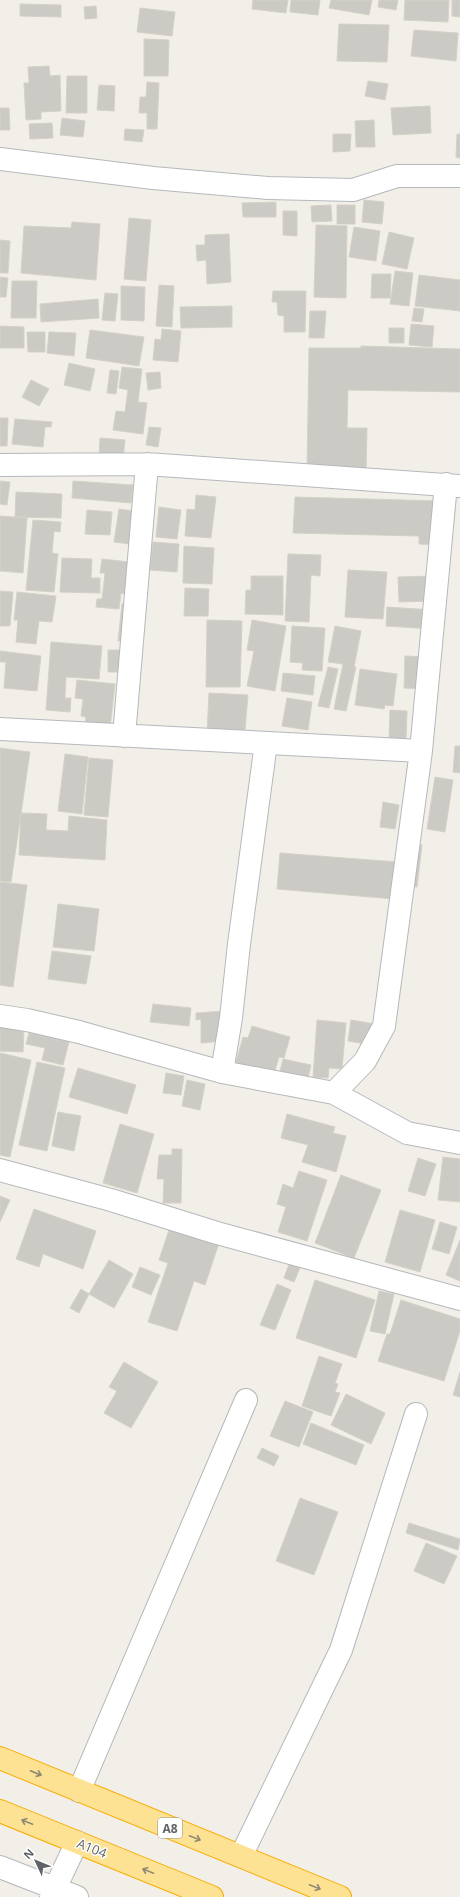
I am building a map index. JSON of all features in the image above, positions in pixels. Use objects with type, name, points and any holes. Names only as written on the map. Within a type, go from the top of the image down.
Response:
[{"type":"highway","name":"A8","points":[[0,1758],[340,1897]]},
{"type":"highway","name":"A104","points":[[0,1811],[212,1897]]},
{"type":"street","points":[[0,159],[153,178],[268,188],[353,190],[397,176],[460,176]]},
{"type":"street","points":[[124,736],[147,464]]},
{"type":"street","points":[[0,465],[147,464],[453,485],[421,751],[384,1026],[365,1061],[334,1094]]},
{"type":"street","points":[[0,729],[421,751]]},
{"type":"street","points":[[222,1072],[231,1018],[239,944],[266,743]]},
{"type":"street","points":[[0,1016],[27,1020],[79,1032],[222,1072],[334,1094],[407,1133],[460,1142]]},
{"type":"street","points":[[0,1170],[111,1200],[217,1233],[460,1299]]},
{"type":"street","points":[[80,1791],[246,1400]]},
{"type":"street","points":[[241,1856],[341,1650],[416,1414]]},
{"type":"street","points":[[53,1893],[77,1842]]},
{"type":"street","points":[[0,1867],[53,1893],[77,1897]]},
{"type":"building","points":[[253,0],[288,0],[286,13],[252,9]]},
{"type":"building","points":[[291,0],[320,0],[318,15],[290,12]]},
{"type":"building","points":[[331,0],[372,0],[369,15],[329,8]]},
{"type":"building","points":[[379,0],[398,0],[396,10],[378,7]]},
{"type":"building","points":[[405,0],[449,0],[448,22],[404,20]]},
{"type":"building","points":[[452,0],[460,0],[460,17],[452,16]]},
{"type":"building","points":[[20,4],[61,5],[61,17],[20,16]]},
{"type":"building","points":[[96,6],[97,18],[85,19],[84,7]]},
{"type":"building","points":[[140,8],[175,12],[172,36],[137,32]]},
{"type":"building","points":[[339,24],[389,25],[387,62],[337,61]]},
{"type":"building","points":[[414,30],[458,33],[456,61],[411,56]]},
{"type":"building","points":[[144,39],[169,40],[168,76],[144,76]]},
{"type":"building","points":[[49,66],[50,76],[60,75],[61,111],[41,112],[41,119],[26,120],[24,83],[29,83],[28,67]]},
{"type":"building","points":[[67,76],[87,76],[87,113],[66,113]]},
{"type":"building","points":[[368,81],[388,84],[385,100],[365,96]]},
{"type":"building","points":[[147,82],[159,83],[157,129],[147,129],[147,113],[139,113],[140,97],[146,97]]},
{"type":"building","points":[[99,85],[115,86],[114,111],[97,110]]},
{"type":"building","points":[[430,106],[431,133],[393,135],[391,108]]},
{"type":"building","points":[[0,108],[9,108],[10,130],[0,130]]},
{"type":"building","points":[[62,118],[85,121],[83,137],[60,135]]},
{"type":"building","points":[[374,120],[375,147],[356,147],[355,121]]},
{"type":"building","points":[[52,123],[53,138],[30,139],[29,124]]},
{"type":"building","points":[[125,129],[144,130],[142,142],[124,140]]},
{"type":"building","points":[[333,134],[351,134],[350,151],[333,152]]},
{"type":"building","points":[[457,134],[460,134],[460,158],[456,157]]},
{"type":"building","points":[[364,200],[384,202],[382,224],[362,222]]},
{"type":"building","points":[[276,202],[276,217],[243,217],[242,203]]},
{"type":"building","points":[[331,205],[332,221],[312,222],[311,206]]},
{"type":"building","points":[[337,205],[355,205],[355,224],[337,224]]},
{"type":"building","points":[[283,211],[297,211],[297,236],[283,235]]},
{"type":"building","points":[[129,218],[151,220],[146,281],[124,279]]},
{"type":"building","points":[[72,222],[100,224],[96,280],[21,273],[24,226],[71,228]]},
{"type":"building","points":[[316,225],[347,226],[346,298],[314,297]]},
{"type":"building","points":[[354,227],[380,231],[376,261],[349,257]]},
{"type":"building","points":[[389,232],[414,238],[407,269],[382,264]]},
{"type":"building","points":[[229,234],[231,282],[207,284],[206,260],[197,261],[196,245],[205,245],[205,235]]},
{"type":"building","points":[[0,240],[10,241],[8,273],[0,273]]},
{"type":"building","points":[[395,271],[413,273],[409,306],[390,304]]},
{"type":"building","points":[[372,274],[391,274],[390,298],[371,298]]},
{"type":"building","points":[[419,275],[460,280],[460,311],[415,306]]},
{"type":"building","points":[[0,277],[8,278],[6,297],[0,297]]},
{"type":"building","points":[[12,281],[37,281],[36,318],[11,318]]},
{"type":"building","points":[[159,285],[174,286],[172,327],[156,326]]},
{"type":"building","points":[[121,286],[145,287],[144,321],[121,320]]},
{"type":"building","points":[[273,291],[306,291],[305,332],[284,332],[284,316],[278,315],[277,302],[272,302]]},
{"type":"building","points":[[105,293],[118,294],[115,321],[102,320]]},
{"type":"building","points":[[98,299],[99,318],[41,322],[40,304]]},
{"type":"building","points":[[232,306],[232,327],[181,328],[180,307]]},
{"type":"building","points":[[414,308],[424,309],[422,322],[412,321]]},
{"type":"building","points":[[310,311],[326,311],[324,338],[309,338]]},
{"type":"building","points":[[411,324],[434,326],[432,347],[409,345]]},
{"type":"building","points":[[0,326],[24,327],[24,348],[0,348]]},
{"type":"building","points":[[389,328],[404,328],[404,343],[389,343]]},
{"type":"building","points":[[162,329],[181,331],[178,362],[153,360],[155,339],[161,340]]},
{"type":"building","points":[[90,330],[144,337],[139,366],[86,358]]},
{"type":"building","points":[[27,332],[45,332],[45,352],[28,352]]},
{"type":"building","points":[[49,332],[76,333],[74,356],[47,353]]},
{"type":"building","points":[[361,346],[460,349],[460,392],[348,390],[347,428],[367,428],[366,472],[307,472],[309,348],[361,348]]},
{"type":"building","points":[[69,363],[95,369],[90,391],[64,385]]},
{"type":"building","points":[[122,367],[142,369],[138,402],[147,403],[143,434],[113,430],[116,411],[125,412],[128,390],[119,388]]},
{"type":"building","points":[[110,370],[119,371],[116,394],[107,393]]},
{"type":"building","points":[[160,372],[161,388],[148,390],[146,373]]},
{"type":"building","points":[[31,380],[49,389],[39,406],[22,397]]},
{"type":"building","points":[[0,418],[8,418],[7,446],[0,446]]},
{"type":"building","points":[[15,419],[52,422],[51,427],[45,427],[43,447],[12,444]]},
{"type":"building","points":[[149,427],[161,428],[158,447],[146,445]]},
{"type":"building","points":[[100,438],[125,440],[123,458],[99,456]]},
{"type":"building","points":[[0,481],[10,482],[7,505],[0,504]]},
{"type":"building","points":[[73,481],[133,485],[131,503],[72,498]]},
{"type":"building","points":[[16,492],[62,494],[61,518],[15,517]]},
{"type":"building","points":[[196,495],[216,497],[211,538],[185,536],[187,509],[195,510]]},
{"type":"building","points":[[295,497],[440,501],[439,545],[419,544],[419,536],[293,533]]},
{"type":"building","points":[[159,507],[181,510],[177,539],[156,537]]},
{"type":"building","points":[[119,509],[133,511],[130,544],[114,542]]},
{"type":"building","points":[[87,510],[112,512],[110,535],[85,534]]},
{"type":"building","points":[[0,516],[27,518],[23,573],[0,571]]},
{"type":"building","points":[[33,520],[61,522],[60,532],[54,531],[52,553],[58,554],[54,592],[26,590]]},
{"type":"building","points":[[153,542],[179,544],[177,572],[150,570]]},
{"type":"building","points":[[184,546],[214,548],[212,584],[183,583]]},
{"type":"building","points":[[288,554],[321,555],[320,576],[311,575],[309,622],[285,621]]},
{"type":"building","points":[[62,558],[92,559],[91,578],[100,578],[100,593],[60,592]]},
{"type":"building","points":[[102,559],[129,562],[126,594],[121,593],[119,609],[96,607],[97,599],[102,599],[105,573],[100,573]]},
{"type":"building","points":[[348,570],[387,572],[383,619],[345,617]]},
{"type":"building","points":[[251,576],[283,576],[283,615],[245,614],[246,590],[251,590]]},
{"type":"building","points":[[432,576],[433,601],[399,602],[398,577]]},
{"type":"building","points":[[185,588],[209,589],[208,616],[184,616]]},
{"type":"building","points":[[0,591],[13,592],[10,626],[0,626]]},
{"type":"building","points":[[17,592],[56,596],[52,622],[39,621],[36,644],[16,642],[18,620],[14,620]]},
{"type":"building","points":[[122,604],[133,604],[129,642],[118,641]]},
{"type":"building","points":[[387,607],[433,610],[432,629],[386,626]]},
{"type":"building","points":[[207,620],[242,621],[240,687],[206,687]]},
{"type":"building","points":[[252,620],[286,626],[275,691],[247,686],[254,651],[247,650]]},
{"type":"building","points":[[292,626],[325,628],[322,671],[302,670],[303,663],[290,662]]},
{"type":"building","points":[[335,626],[361,631],[354,667],[356,667],[346,711],[334,709],[343,664],[328,662]]},
{"type":"building","points":[[51,642],[102,646],[99,679],[66,677],[65,698],[71,698],[70,712],[46,710]]},
{"type":"building","points":[[108,650],[120,650],[120,672],[108,672]]},
{"type":"building","points":[[0,651],[41,656],[37,691],[4,688],[6,662],[0,662]]},
{"type":"building","points":[[405,656],[427,657],[425,689],[404,688]]},
{"type":"building","points":[[328,667],[338,669],[329,708],[318,706]]},
{"type":"building","points":[[360,669],[397,674],[393,706],[385,705],[384,709],[355,705]]},
{"type":"building","points":[[283,673],[315,676],[313,695],[281,691]]},
{"type":"building","points":[[77,680],[115,684],[110,728],[85,725],[86,717],[81,716],[83,699],[75,698]]},
{"type":"building","points":[[209,693],[248,695],[245,730],[231,730],[230,736],[207,735]]},
{"type":"building","points":[[287,698],[312,702],[308,730],[282,726]]},
{"type":"building","points":[[390,710],[407,711],[406,739],[389,739]]},
{"type":"building","points":[[455,746],[460,746],[460,773],[453,772]]},
{"type":"building","points":[[0,748],[30,752],[11,882],[0,881]]},
{"type":"building","points":[[65,754],[88,757],[82,814],[58,811]]},
{"type":"building","points":[[89,758],[113,760],[108,817],[84,815]]},
{"type":"building","points":[[435,777],[453,780],[445,832],[427,829]]},
{"type":"building","points":[[383,802],[399,805],[395,829],[380,827]]},
{"type":"building","points":[[21,813],[47,814],[46,830],[68,831],[69,816],[107,820],[105,860],[19,855]]},
{"type":"building","points":[[410,844],[422,845],[417,887],[406,886]]},
{"type":"building","points":[[280,853],[397,862],[394,899],[277,889]]},
{"type":"building","points":[[0,882],[27,885],[13,987],[0,985]]},
{"type":"building","points":[[58,904],[99,909],[94,951],[53,947]]},
{"type":"building","points":[[52,951],[91,956],[86,984],[48,979]]},
{"type":"building","points":[[153,1004],[191,1008],[189,1026],[150,1022]]},
{"type":"building","points":[[226,1011],[223,1041],[201,1043],[201,1019],[196,1020],[196,1013]]},
{"type":"building","points":[[317,1020],[346,1023],[342,1069],[329,1068],[328,1078],[313,1077]]},
{"type":"building","points":[[351,1020],[375,1024],[371,1045],[348,1041]]},
{"type":"building","points":[[252,1026],[290,1037],[284,1058],[279,1057],[273,1077],[235,1066],[243,1037],[248,1038]]},
{"type":"building","points":[[0,1027],[24,1028],[23,1052],[0,1051]]},
{"type":"building","points":[[29,1033],[69,1042],[63,1065],[42,1060],[45,1048],[26,1044]]},
{"type":"building","points":[[0,1053],[31,1060],[10,1157],[0,1155]]},
{"type":"building","points":[[283,1059],[311,1065],[306,1087],[278,1080]]},
{"type":"building","points":[[37,1062],[65,1068],[47,1151],[19,1145]]},
{"type":"building","points":[[78,1068],[136,1085],[127,1114],[69,1097]]},
{"type":"building","points":[[166,1073],[184,1076],[181,1095],[163,1093]]},
{"type":"building","points":[[187,1080],[205,1084],[200,1110],[182,1106]]},
{"type":"building","points":[[58,1112],[81,1116],[74,1151],[52,1146]]},
{"type":"building","points":[[287,1114],[335,1127],[333,1133],[346,1136],[336,1172],[302,1162],[308,1145],[281,1138]]},
{"type":"building","points":[[120,1124],[154,1134],[137,1193],[103,1183]]},
{"type":"building","points":[[172,1149],[182,1149],[181,1203],[163,1203],[164,1179],[157,1179],[159,1155],[172,1155]]},
{"type":"building","points":[[443,1157],[460,1159],[460,1202],[438,1200]]},
{"type":"building","points":[[418,1158],[436,1164],[425,1196],[408,1191]]},
{"type":"building","points":[[299,1171],[327,1180],[307,1241],[278,1232],[286,1207],[277,1204],[283,1184],[293,1188]]},
{"type":"building","points":[[341,1175],[381,1190],[354,1258],[315,1243]]},
{"type":"building","points":[[0,1196],[10,1200],[0,1222]]},
{"type":"building","points":[[34,1209],[96,1231],[83,1269],[43,1254],[39,1267],[16,1259]]},
{"type":"building","points":[[400,1210],[435,1220],[420,1272],[385,1262]]},
{"type":"building","points":[[440,1222],[457,1227],[449,1254],[432,1249]]},
{"type":"building","points":[[170,1227],[219,1243],[205,1285],[194,1281],[177,1331],[148,1322],[168,1263],[159,1260]]},
{"type":"building","points":[[460,1240],[460,1281],[446,1275]]},
{"type":"building","points":[[109,1260],[133,1274],[114,1308],[89,1294]]},
{"type":"building","points":[[289,1264],[300,1268],[294,1282],[284,1278]]},
{"type":"building","points":[[140,1267],[160,1275],[151,1295],[132,1287]]},
{"type":"building","points":[[315,1280],[375,1300],[356,1358],[296,1338]]},
{"type":"building","points":[[277,1284],[291,1290],[275,1330],[260,1325]]},
{"type":"building","points":[[81,1289],[89,1294],[79,1313],[70,1308]]},
{"type":"building","points":[[379,1291],[394,1294],[385,1334],[370,1331]]},
{"type":"building","points":[[401,1300],[460,1319],[460,1331],[444,1381],[378,1361],[387,1334],[390,1334]]},
{"type":"building","points":[[319,1356],[342,1364],[335,1383],[338,1384],[335,1392],[340,1393],[331,1416],[302,1406]]},
{"type":"building","points":[[124,1362],[158,1382],[131,1428],[104,1413],[117,1391],[109,1387]]},
{"type":"building","points":[[460,1372],[460,1397],[453,1395]]},
{"type":"building","points":[[346,1394],[385,1413],[371,1444],[331,1425]]},
{"type":"building","points":[[285,1401],[313,1412],[299,1447],[270,1436]]},
{"type":"building","points":[[311,1423],[364,1445],[356,1465],[303,1444]]},
{"type":"building","points":[[262,1448],[279,1456],[274,1466],[257,1458]]},
{"type":"building","points":[[300,1498],[338,1512],[314,1575],[276,1561]]},
{"type":"building","points":[[409,1523],[460,1539],[458,1550],[406,1533]]},
{"type":"building","points":[[426,1543],[457,1556],[444,1584],[414,1571]]}]
